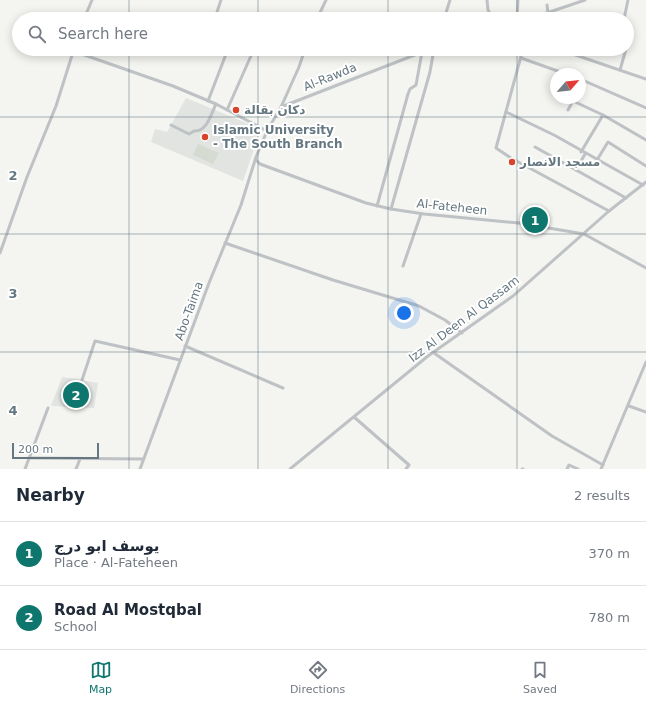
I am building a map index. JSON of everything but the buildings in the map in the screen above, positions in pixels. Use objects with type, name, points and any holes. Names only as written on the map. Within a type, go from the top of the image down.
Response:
[{"type":"street","points":[[87,12],[92,0]]},
{"type":"street","points":[[217,12],[221,0]]},
{"type":"street","points":[[320,12],[326,0]]},
{"type":"street","points":[[446,12],[450,0]]},
{"type":"street","points":[[487,0],[489,12]]},
{"type":"street","points":[[517,12],[518,0]]},
{"type":"street","points":[[551,12],[585,0]]},
{"type":"street","points":[[625,12],[628,0]]},
{"type":"street","points":[[547,5],[548,12]]},
{"type":"street","points":[[0,253],[27,177],[56,106],[72,56]]},
{"type":"street","points":[[90,56],[173,86],[216,104],[267,131]]},
{"type":"street","points":[[208,101],[225,56]]},
{"type":"street","points":[[227,110],[251,56]]},
{"type":"street","name":"Abo-Taima","points":[[140,469],[185,346],[241,204],[267,131],[281,107],[302,56]]},
{"type":"street","name":"Al-Rawda","points":[[281,107],[412,56]]},
{"type":"street","points":[[377,206],[408,94],[410,89],[416,85],[421,56]]},
{"type":"street","points":[[391,209],[430,72],[433,56]]},
{"type":"street","points":[[579,56],[646,79]]},
{"type":"street","points":[[620,70],[624,56]]},
{"type":"street","points":[[550,68],[521,58],[496,148],[511,158],[609,211]]},
{"type":"street","points":[[586,82],[646,108]]},
{"type":"street","points":[[568,110],[573,101],[603,115],[646,140]]},
{"type":"street","points":[[171,125],[189,134],[194,131],[199,131],[204,128],[216,104]]},
{"type":"street","points":[[506,112],[554,136],[642,185]]},
{"type":"street","points":[[581,152],[603,115]]},
{"type":"street","points":[[597,160],[608,142],[646,166]]},
{"type":"street","points":[[535,147],[626,198]]},
{"type":"street","points":[[576,170],[585,154]]},
{"type":"street","name":"Al-Fateheen","points":[[256,160],[260,164],[377,206],[421,214],[519,223],[584,234],[646,268]]},
{"type":"street","name":"Izz Al Deen Al Qassam","points":[[290,469],[434,353],[513,296],[609,211],[646,182]]},
{"type":"street","points":[[404,266],[421,214]]},
{"type":"street","points":[[225,243],[328,279],[419,306],[445,320],[462,333]]},
{"type":"street","points":[[82,380],[95,341],[180,360]]},
{"type":"street","points":[[185,346],[283,388]]},
{"type":"street","points":[[434,353],[552,436],[604,465]]},
{"type":"street","points":[[601,469],[604,465],[646,362]]},
{"type":"street","points":[[628,406],[646,412]]},
{"type":"street","points":[[25,469],[48,408]]},
{"type":"street","points":[[354,417],[409,465],[406,469]]},
{"type":"street","points":[[30,458],[143,459]]},
{"type":"street","points":[[76,469],[80,459]]},
{"type":"street","points":[[567,469],[569,465],[578,469]]},
{"type":"shaded area","name":"Islamic University - The South Branch","points":[[186,98],[261,129],[243,181],[151,142],[155,129],[167,132]]},
{"type":"shaded area","points":[[198,144],[219,153],[213,164],[193,155]]},
{"type":"shaded area","points":[[62,377],[98,383],[94,408],[51,406]]},
{"type":"place","name":"دكان بقالة","points":[[236,110]]},
{"type":"place","name":"Islamic University - The South Branch","points":[[205,137]]},
{"type":"place","name":"مسجد الانصار","points":[[512,162]]},
{"type":"place","name":"يوسف ابو درج","points":[[535,220]]},
{"type":"place","name":"Road Al Mostqbal","points":[[76,395]]}]
